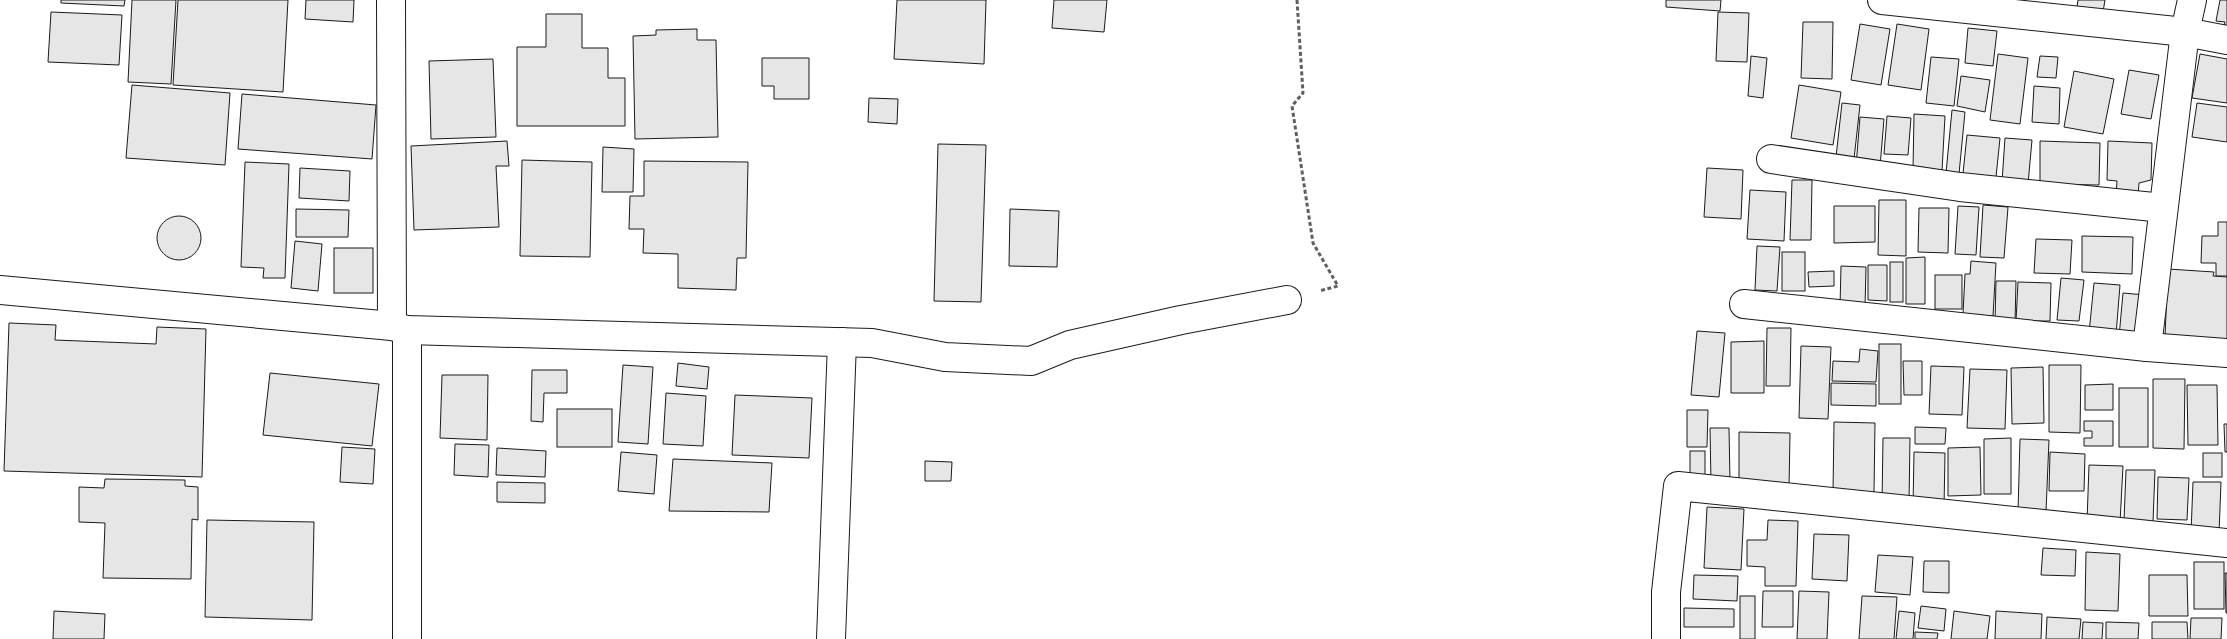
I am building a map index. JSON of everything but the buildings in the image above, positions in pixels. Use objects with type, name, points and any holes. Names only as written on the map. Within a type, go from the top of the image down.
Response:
[{"type":"street","points":[[391,0],[407,639]]},
{"type":"street","points":[[1882,0],[2185,32],[2227,40]]},
{"type":"street","points":[[2147,347],[2185,32],[2192,0]]},
{"type":"street","points":[[1772,159],[1960,187],[2163,208]]},
{"type":"street","points":[[0,290],[399,328],[872,343],[945,357],[1031,362],[1070,345],[1181,320],[1287,300]]},
{"type":"street","points":[[1744,304],[2147,347],[2227,353]]},
{"type":"street","points":[[831,639],[842,342]]},
{"type":"street","points":[[1666,639],[1666,592],[1678,486],[2227,543]]},
{"type":"path","points":[[1287,300],[1338,286],[1313,243],[1292,106],[1303,93],[1297,0]]}]
